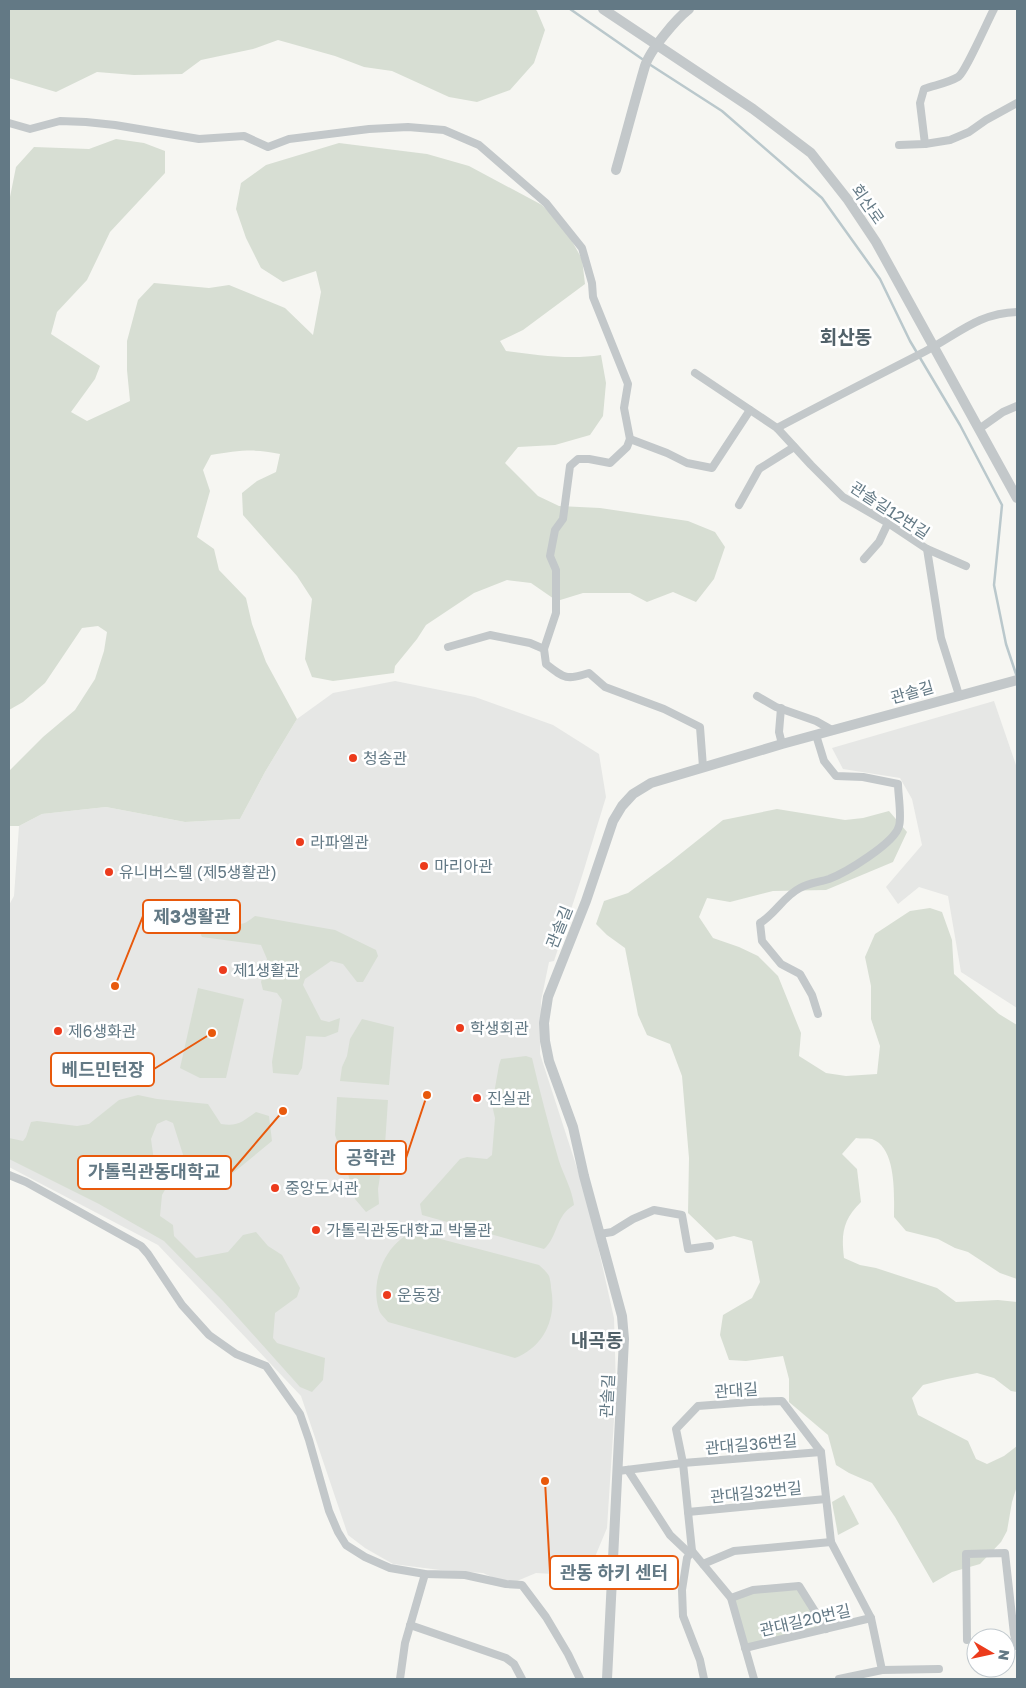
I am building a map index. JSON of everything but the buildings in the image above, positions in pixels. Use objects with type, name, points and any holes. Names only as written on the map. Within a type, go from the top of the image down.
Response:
[{"type":"street","name":"회산로","points":[[603,9],[753,109],[811,153],[848,200],[876,242],[1017,498]]},
{"type":"street","points":[[616,170],[649,57],[680,16],[689,9]]},
{"type":"street","points":[[925,144],[920,103],[924,89],[959,77],[969,62],[994,9]]},
{"type":"street","points":[[899,145],[925,144],[950,140],[969,132],[986,120],[1017,104]]},
{"type":"street","points":[[9,123],[30,129],[60,121],[86,122],[199,139],[244,136],[268,147],[289,139],[368,129],[408,127],[444,130],[478,145],[546,203],[582,248],[592,283],[593,297],[628,384],[624,408],[630,440],[627,447],[610,463],[578,459],[570,466],[563,519],[555,530],[550,556],[556,570],[556,613],[544,650],[546,664],[558,674],[571,679],[589,673],[605,687],[664,709],[700,727],[703,767]]},
{"type":"street","points":[[777,428],[923,352],[972,323],[1002,313],[1017,312]]},
{"type":"street","name":"관솔길12번길","points":[[695,373],[777,428],[843,497],[888,523],[927,549],[941,638],[959,695]]},
{"type":"street","points":[[979,429],[1003,412],[1017,406]]},
{"type":"street","points":[[630,440],[667,453],[687,463],[712,468],[750,410]]},
{"type":"street","points":[[739,505],[759,469],[794,447]]},
{"type":"street","points":[[864,559],[879,542],[888,523]]},
{"type":"street","points":[[927,549],[966,566]]},
{"type":"street","points":[[448,647],[490,636],[530,643],[544,650]]},
{"type":"street","name":"관솔길","points":[[607,1679],[623,1471],[624,1339],[622,1316],[573,1127],[555,1081],[545,1041],[544,1023],[548,997],[586,901],[613,821],[622,806],[633,794],[651,782],[1015,680]]},
{"type":"street","points":[[757,696],[781,708],[816,721],[832,730]]},
{"type":"street","points":[[781,708],[779,732],[782,744]]},
{"type":"street","points":[[816,735],[824,761],[836,776],[863,777],[898,784],[900,827],[889,842],[850,868],[830,878],[801,887],[789,895],[771,917],[760,923],[762,941],[781,964],[800,974],[812,995],[818,1014]]},
{"type":"street","points":[[9,1175],[26,1182],[141,1246],[182,1305],[209,1335],[236,1354],[266,1366],[300,1414],[329,1511],[338,1532],[346,1544],[365,1557],[390,1568],[426,1574],[464,1575],[506,1584],[522,1585],[546,1617],[580,1679]]},
{"type":"street","points":[[600,1234],[612,1232],[633,1218],[654,1210],[682,1215],[688,1249],[710,1246]]},
{"type":"street","name":"관대길","points":[[691,1552],[683,1463],[676,1429],[698,1406],[782,1401],[821,1452]]},
{"type":"street","points":[[821,1452],[831,1542],[871,1618],[882,1670]]},
{"type":"street","name":"관대길36번길","points":[[683,1463],[821,1452]]},
{"type":"street","points":[[683,1463],[623,1471],[670,1534],[703,1564],[731,1598],[754,1679]]},
{"type":"street","name":"관대길32번길","points":[[688,1512],[826,1498]]},
{"type":"street","points":[[703,1564],[734,1552],[831,1542]]},
{"type":"street","points":[[691,1552],[687,1558],[682,1590],[683,1616],[700,1660],[704,1679]]},
{"type":"street","points":[[967,1628],[966,1554],[1005,1554],[1015,1628]]},
{"type":"street","points":[[400,1679],[405,1643],[426,1574]]},
{"type":"street","points":[[731,1598],[753,1590],[799,1586],[826,1629]]},
{"type":"street","name":"관대길20번길","points":[[745,1648],[871,1618]]},
{"type":"street","points":[[410,1625],[506,1658],[514,1664],[522,1679]]},
{"type":"street","points":[[839,1679],[882,1670],[939,1669]]},
{"type":"shaded area","points":[[9,9],[535,9],[545,30],[534,63],[510,90],[477,102],[449,97],[392,71],[364,67],[335,56],[278,40],[253,49],[201,60],[182,74],[134,75],[97,72],[56,92],[9,78]]},
{"type":"shaded area","points":[[116,139],[144,143],[165,151],[165,173],[110,232],[87,280],[57,312],[51,334],[100,366],[95,379],[71,412],[87,421],[130,401],[127,341],[138,300],[154,283],[209,288],[229,285],[285,308],[313,335],[321,292],[316,271],[283,282],[261,268],[246,238],[236,209],[241,183],[266,165],[339,143],[427,154],[469,166],[542,205],[564,227],[582,259],[585,284],[523,330],[500,341],[506,351],[565,357],[601,355],[606,383],[603,416],[590,435],[555,445],[518,447],[505,463],[538,496],[559,506],[600,508],[688,521],[715,532],[725,547],[714,579],[696,602],[673,592],[647,602],[630,593],[583,593],[557,601],[531,583],[507,580],[474,593],[426,625],[395,666],[394,673],[333,681],[312,677],[305,659],[312,599],[297,576],[243,515],[242,493],[257,481],[276,472],[280,454],[237,451],[211,455],[203,470],[210,491],[197,537],[214,549],[219,570],[246,598],[252,624],[266,662],[297,719],[265,772],[240,819],[185,822],[106,807],[42,814],[19,826],[9,826],[9,771],[43,737],[75,710],[95,679],[104,651],[107,632],[98,626],[82,628],[45,683],[23,702],[9,710],[9,202],[16,167],[34,147],[89,149]]},
{"type":"shaded area","points":[[395,681],[475,697],[553,725],[599,754],[606,797],[554,961],[549,962],[541,1001],[540,1054],[588,1202],[614,1318],[616,1388],[607,1528],[592,1564],[570,1575],[536,1573],[517,1581],[503,1582],[483,1573],[393,1564],[365,1548],[348,1535],[301,1396],[158,1245],[9,1167],[9,905],[14,896],[19,826],[42,814],[106,807],[185,822],[240,819],[265,772],[297,719],[333,693]]},
{"type":"shaded area","points":[[994,701],[1017,768],[1017,1008],[961,972],[948,896],[919,887],[898,904],[886,887],[922,845],[912,799],[900,778],[843,769],[832,748]]},
{"type":"shaded area","points":[[777,809],[845,820],[863,818],[889,811],[907,832],[893,862],[826,890],[773,891],[730,902],[707,898],[699,917],[713,938],[758,956],[778,976],[801,1033],[799,1056],[826,1073],[846,1076],[877,1074],[880,1046],[871,1019],[871,986],[865,957],[875,934],[910,911],[930,908],[942,912],[952,940],[954,974],[999,1014],[1017,1025],[1017,1279],[1000,1273],[968,1252],[938,1239],[906,1231],[894,1217],[894,1185],[890,1162],[880,1144],[872,1139],[856,1138],[842,1154],[857,1169],[861,1202],[850,1215],[845,1227],[843,1234],[844,1258],[860,1265],[876,1268],[937,1288],[956,1302],[998,1300],[1017,1302],[1017,1392],[1011,1391],[994,1378],[977,1373],[923,1385],[912,1398],[918,1415],[968,1441],[976,1459],[987,1464],[1004,1456],[1017,1446],[1017,1486],[1007,1531],[1001,1542],[980,1564],[952,1572],[933,1583],[895,1517],[872,1483],[836,1465],[828,1435],[789,1402],[789,1379],[783,1356],[746,1361],[729,1360],[720,1335],[723,1315],[752,1298],[760,1282],[752,1241],[734,1236],[716,1240],[688,1213],[689,1158],[682,1076],[670,1044],[647,1035],[638,1015],[625,948],[596,924],[604,901],[628,893],[723,820]]},
{"type":"shaded area","points":[[255,916],[335,930],[376,950],[378,956],[363,982],[357,982],[343,964],[331,961],[305,979],[303,985],[321,1020],[329,1022],[340,1018],[338,1032],[325,1037],[306,1036],[302,1068],[298,1075],[273,1073],[272,1062],[282,1000],[277,993],[263,990],[261,982],[267,959],[261,945],[202,937],[201,935],[205,923],[223,921],[243,923]]},
{"type":"shaded area","points":[[198,988],[244,999],[226,1078],[200,1078],[180,1068]]},
{"type":"shaded area","points":[[362,1019],[394,1027],[389,1085],[340,1081],[350,1039]]},
{"type":"shaded area","points":[[526,1056],[532,1058],[555,1148],[572,1193],[574,1205],[563,1215],[552,1239],[544,1249],[422,1215],[420,1204],[460,1159],[467,1157],[487,1159],[492,1155],[495,1118],[492,1105],[501,1059]]},
{"type":"shaded area","points":[[138,1095],[157,1099],[208,1104],[221,1124],[227,1125],[244,1121],[256,1112],[269,1116],[272,1141],[233,1173],[229,1179],[230,1187],[215,1187],[207,1182],[191,1180],[173,1123],[166,1120],[157,1124],[151,1139],[154,1161],[169,1174],[170,1181],[162,1195],[160,1216],[173,1225],[174,1236],[196,1258],[228,1252],[243,1235],[256,1232],[268,1246],[282,1255],[300,1288],[297,1297],[275,1313],[273,1338],[277,1343],[325,1358],[323,1380],[312,1392],[300,1387],[223,1301],[164,1241],[99,1204],[9,1159],[9,1138],[23,1141],[31,1122],[37,1121],[77,1126],[89,1124],[119,1100]]},
{"type":"shaded area","points":[[337,1097],[388,1100],[385,1145],[378,1189],[379,1204],[366,1212],[355,1199],[335,1135]]},
{"type":"shaded area","points":[[414,1232],[539,1265],[549,1276],[552,1310],[546,1330],[534,1347],[515,1358],[388,1322],[380,1312],[377,1301],[377,1281],[388,1253],[402,1238]]},
{"type":"shaded area","points":[[844,1495],[859,1524],[838,1535],[832,1502]]},
{"type":"shaded area","points":[[799,1586],[826,1629],[745,1648],[731,1598],[753,1590]]},
{"type":"waterway","points":[[570,9],[645,61]]},
{"type":"waterway","points":[[649,64],[722,111],[822,198],[880,279],[910,341],[960,425],[1002,505],[994,585],[1006,644],[1017,677]]},
{"type":"place","name":"청송관","points":[[353,758]]},
{"type":"place","name":"라파엘관","points":[[300,842]]},
{"type":"place","name":"마리아관","points":[[424,866]]},
{"type":"place","name":"유니버스텔 (제5생활관)","points":[[109,872]]},
{"type":"place","name":"제1생활관","points":[[223,970]]},
{"type":"place","name":"제3생활관","points":[[115,986]]},
{"type":"place","name":"학생회관","points":[[460,1028]]},
{"type":"place","name":"제6생화관","points":[[58,1031]]},
{"type":"place","name":"베드민턴장","points":[[212,1033]]},
{"type":"place","name":"공학관","points":[[427,1095]]},
{"type":"place","name":"진실관","points":[[477,1098]]},
{"type":"place","name":"가톨릭관동대학교","points":[[283,1111]]},
{"type":"place","name":"중앙도서관","points":[[275,1188]]},
{"type":"place","name":"가톨릭관동대학교 박물관","points":[[316,1230]]},
{"type":"place","name":"운동장","points":[[387,1295]]},
{"type":"place","name":"관동 하키 센터","points":[[545,1481]]},
{"type":"district","name":"회산동","points":[[846,337]]},
{"type":"district","name":"내곡동","points":[[597,1340]]}]
